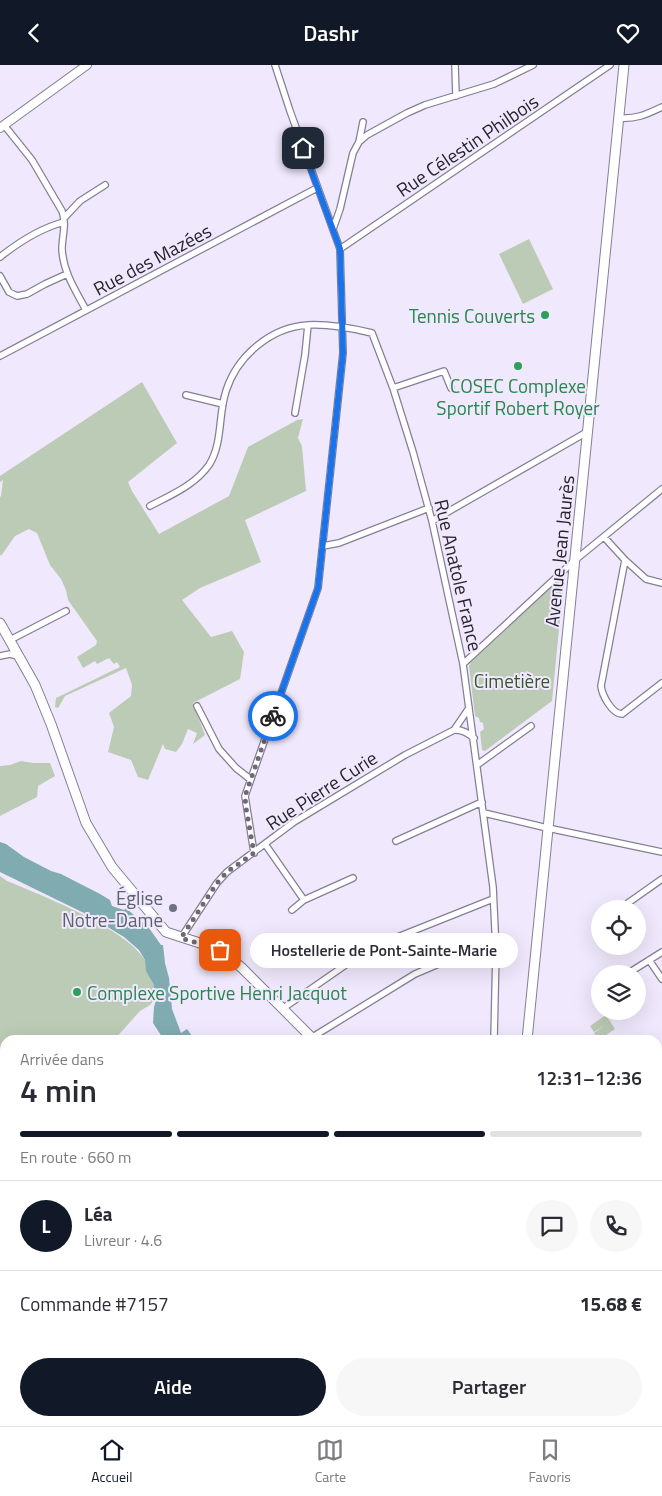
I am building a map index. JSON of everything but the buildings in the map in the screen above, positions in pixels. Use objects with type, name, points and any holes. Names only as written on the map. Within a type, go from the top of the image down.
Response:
[{"type":"main road","name":"Avenue Jean Jaurès","points":[[527,1035],[624,65]]},
{"type":"main road","points":[[1,627],[35,685],[86,823],[112,867],[157,923],[170,934],[220,950],[242,968],[308,1035]]},
{"type":"street","points":[[86,310],[67,274],[62,249],[64,219],[60,206],[32,160],[2,126],[87,65]]},
{"type":"street","points":[[254,853],[245,796],[315,599],[320,577],[343,353],[340,249],[275,65]]},
{"type":"street","points":[[455,65],[456,96]]},
{"type":"street","points":[[359,142],[407,113],[425,105],[494,84],[533,65]]},
{"type":"street","name":"Rue Célestin Philbois","points":[[340,249],[610,65]]},
{"type":"street","points":[[618,118],[633,119],[642,117],[662,107]]},
{"type":"street","points":[[333,229],[340,209],[353,153],[359,142],[363,122]]},
{"type":"street","points":[[0,257],[35,234],[64,219],[80,201],[105,185]]},
{"type":"street","name":"Rue des Mazées","points":[[0,356],[317,188]]},
{"type":"street","points":[[327,215],[335,213],[340,209]]},
{"type":"street","points":[[0,276],[10,292],[17,296],[27,294],[67,274]]},
{"type":"street","points":[[150,506],[189,485],[204,471],[215,452],[226,391],[241,361],[250,351],[285,330],[308,325],[343,326]]},
{"type":"street","points":[[295,413],[308,325]]},
{"type":"street","name":"Rue Anatole France","points":[[343,326],[372,333],[393,388],[429,508],[463,664],[484,813],[493,899],[495,940],[494,1035]]},
{"type":"street","points":[[393,388],[444,371],[451,388]]},
{"type":"street","points":[[186,395],[223,404]]},
{"type":"street","points":[[432,521],[587,432]]},
{"type":"street","points":[[463,664],[574,561],[662,489]]},
{"type":"street","points":[[323,546],[339,543],[429,508]]},
{"type":"street","points":[[604,537],[646,579],[662,583]]},
{"type":"street","points":[[625,560],[601,686],[602,691],[614,711],[622,714],[662,683]]},
{"type":"street","points":[[10,640],[66,611]]},
{"type":"street","points":[[0,656],[18,655]]},
{"type":"street","points":[[197,706],[219,749],[236,768],[250,779]]},
{"type":"street","name":"Rue Pierre Curie","points":[[181,938],[217,883],[227,872],[294,822],[405,755],[454,730],[470,708]]},
{"type":"street","points":[[477,765],[531,726]]},
{"type":"street","points":[[454,730],[464,731],[474,738]]},
{"type":"street","points":[[396,841],[482,802]]},
{"type":"street","points":[[484,813],[662,852]]},
{"type":"street","points":[[265,844],[304,900]]},
{"type":"street","points":[[292,910],[304,900],[353,878]]},
{"type":"street","points":[[632,900],[662,879]]},
{"type":"street","points":[[282,1009],[370,948],[493,899]]},
{"type":"street","points":[[318,1035],[415,974],[495,940]]},
{"type":"street","points":[[642,965],[662,952]]},
{"type":"street","points":[[649,961],[662,979]]},
{"type":"green space","points":[[529,239],[553,289],[523,304],[499,254]]},
{"type":"green space","points":[[142,382],[177,443],[128,482],[159,534],[229,496],[248,447],[297,420],[303,419],[298,438],[302,446],[306,491],[245,520],[261,562],[200,588],[182,600],[211,637],[232,631],[244,652],[240,679],[193,703],[205,735],[193,744],[197,733],[188,729],[182,744],[176,752],[165,749],[163,744],[148,780],[138,777],[131,760],[108,752],[114,727],[109,713],[131,696],[132,685],[126,668],[65,696],[58,708],[55,707],[56,698],[120,667],[117,662],[114,664],[109,658],[97,664],[95,661],[83,668],[77,657],[96,645],[97,641],[68,600],[61,579],[50,565],[37,533],[29,529],[15,536],[1,556],[0,554],[0,497],[3,480],[0,482],[0,476]]},
{"type":"green space","name":"Cimetière","points":[[562,577],[564,578],[552,701],[485,751],[482,750],[480,732],[484,729],[483,723],[475,716],[469,666],[471,662]]},
{"type":"green space","points":[[21,761],[50,763],[55,776],[38,786],[37,797],[0,816],[0,766]]},
{"type":"green space","name":"Complexe Sportive Henri Jacquot","points":[[0,876],[104,926],[137,950],[148,966],[155,999],[150,1005],[140,1011],[118,1035],[0,1035]]},
{"type":"green space","points":[[599,1020],[609,1020],[615,1029],[606,1035],[595,1035],[594,1033],[605,1025],[594,1032],[590,1026]]},
{"type":"shaded area","points":[[0,842],[24,857],[100,894],[110,900],[112,906],[124,910],[126,908],[149,928],[161,945],[163,945],[172,1009],[181,1033],[187,1029],[191,1035],[161,1035],[153,1023],[156,1000],[153,983],[146,971],[145,960],[139,950],[124,937],[88,915],[0,872]]},
{"type":"way so far","points":[[220,950],[181,938],[217,883],[227,872],[254,853],[245,796],[273,716]]},
{"type":"place","name":"Tennis Couverts","points":[[545,315]]},
{"type":"place","name":"COSEC Complexe Sportif Robert Royer","points":[[518,366]]},
{"type":"place","name":"Église Notre-Dame","points":[[173,908]]},
{"type":"place","name":"Hostellerie de Pont-Sainte-Marie","points":[[220,950]]},
{"type":"place","name":"Complexe Sportive Henri Jacquot","points":[[77,992]]},
{"type":"route","points":[[273,716],[318,588],[343,353],[340,249],[303,148]]}]
